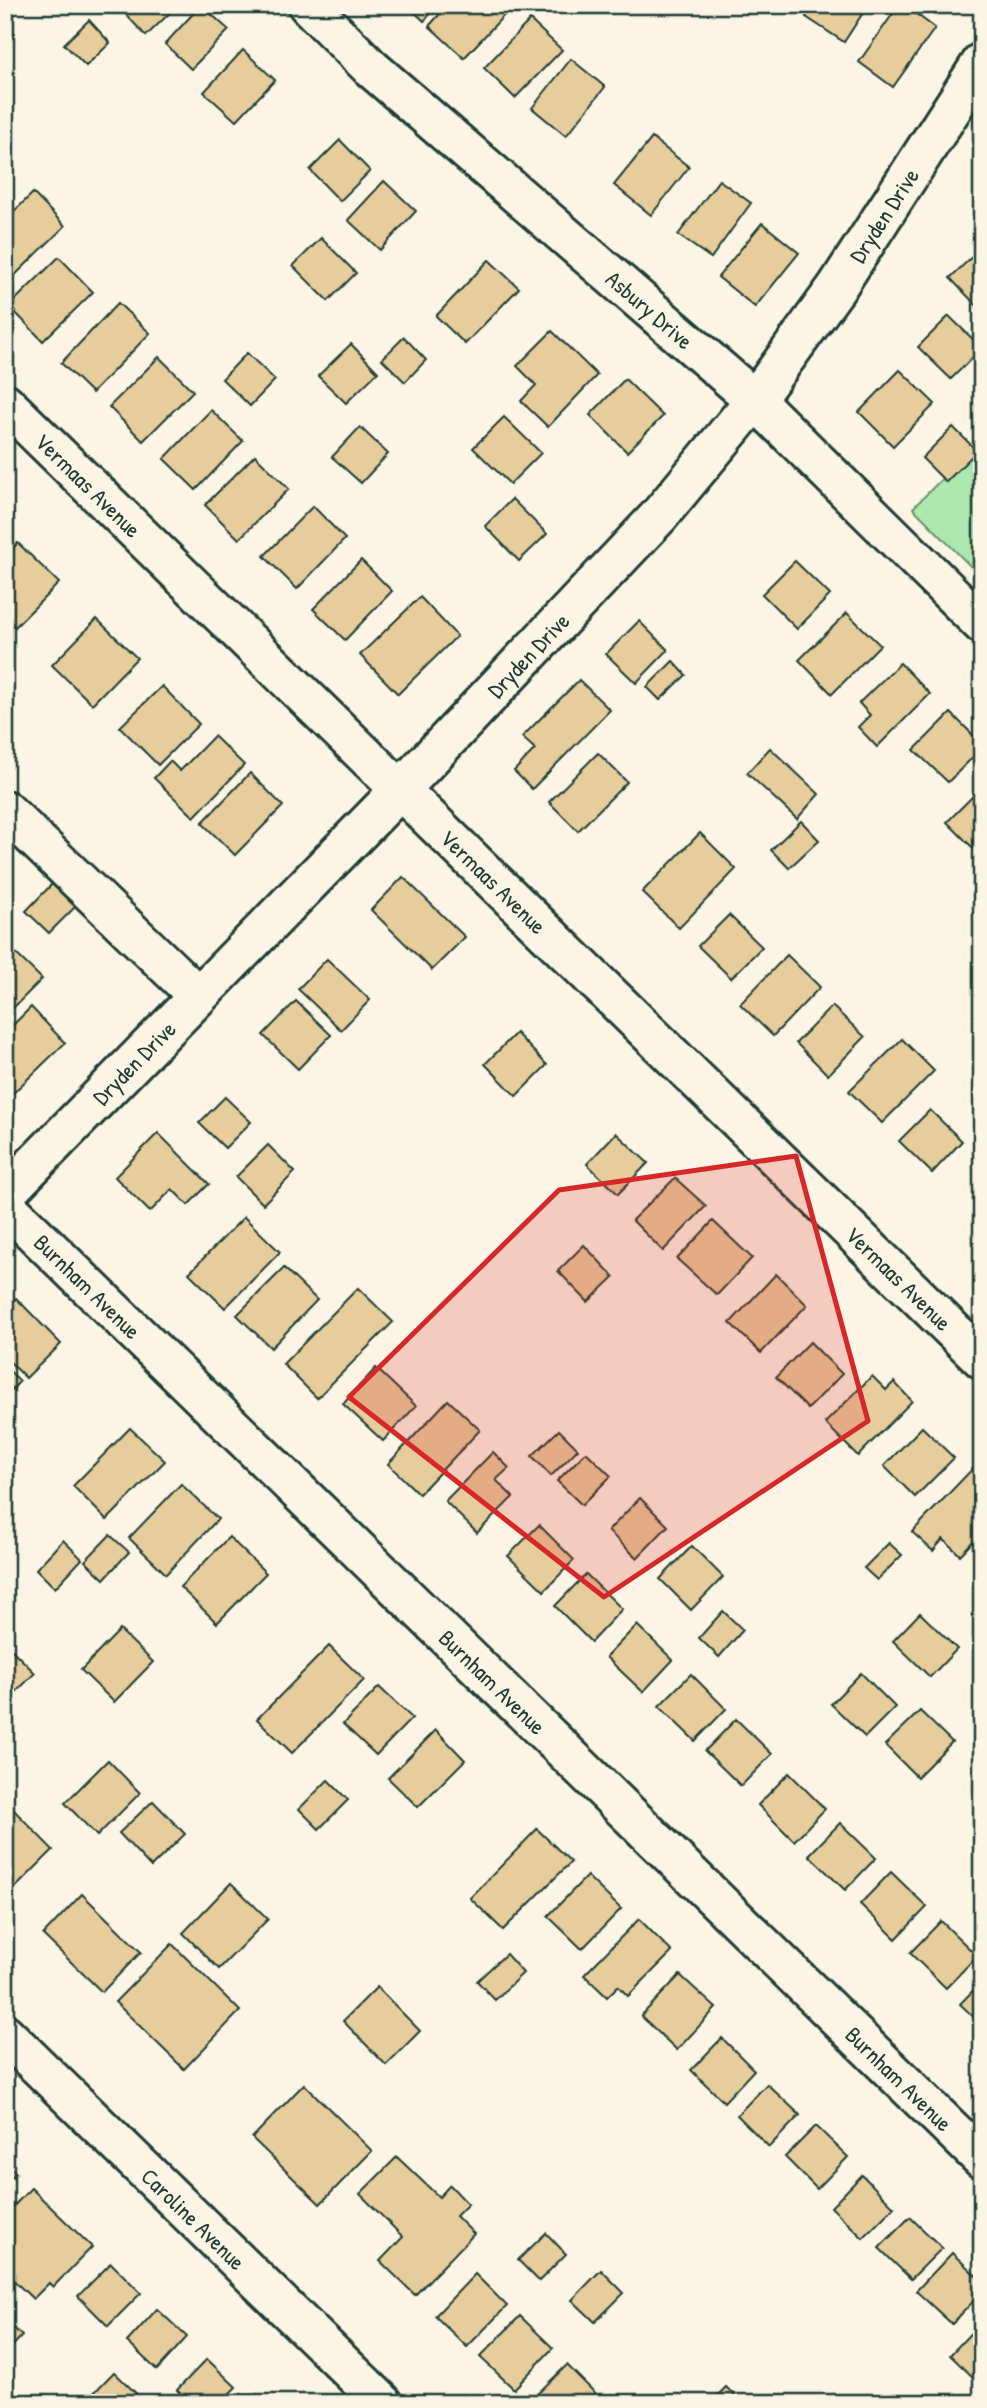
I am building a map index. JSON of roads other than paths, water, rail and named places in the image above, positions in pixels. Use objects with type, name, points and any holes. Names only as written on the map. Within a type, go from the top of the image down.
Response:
[{"type":"street","name":"Asbury Drive","points":[[308,5],[372,68],[755,400],[982,624]]},
{"type":"street","name":"Dryden Drive","points":[[5,1194],[400,790],[650,526],[755,400],[837,287],[982,62]]},
{"type":"street","name":"Vermaas Avenue","points":[[5,403],[982,1359]]},
{"type":"street","points":[[5,810],[198,996]]},
{"type":"street","name":"Burnham Avenue","points":[[5,1205],[982,2159]]},
{"type":"street","name":"Caroline Avenue","points":[[5,2034],[383,2403]]}]
